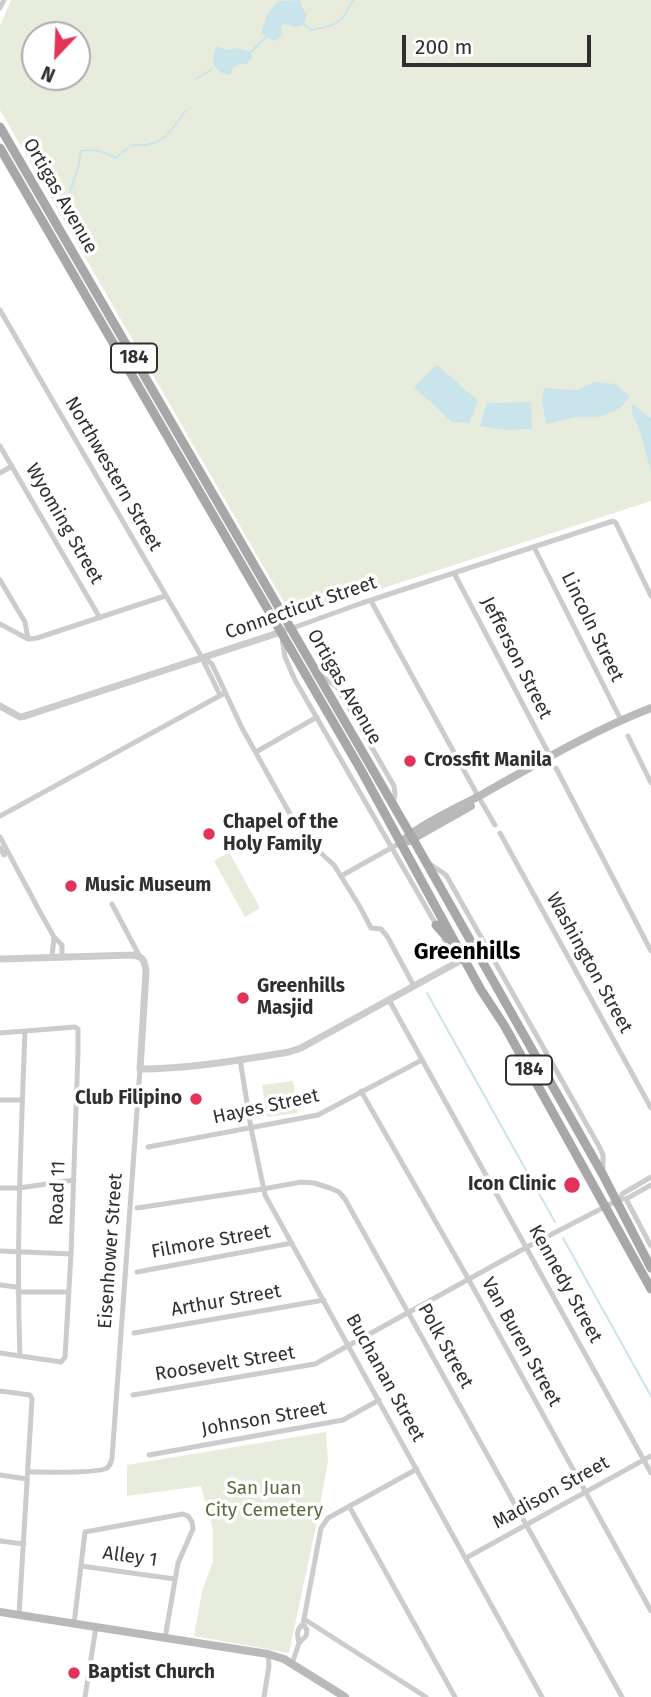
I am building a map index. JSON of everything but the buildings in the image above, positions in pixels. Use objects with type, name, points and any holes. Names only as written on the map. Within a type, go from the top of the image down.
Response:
[{"type":"main road","name":"Ortigas Avenue","points":[[0,127],[286,630],[361,770],[396,845],[457,945],[461,960],[504,1025],[651,1289]]},
{"type":"main road","name":"Ortigas Avenue","points":[[0,148],[286,630],[317,673],[603,1175],[621,1199],[651,1268]]},
{"type":"main road","points":[[396,845],[550,757],[621,720],[651,711]]},
{"type":"main road","points":[[412,837],[468,802],[651,711]]},
{"type":"main road","points":[[436,925],[450,942],[457,945]]},
{"type":"main road","points":[[0,1612],[268,1654],[284,1659],[332,1693],[345,1697]]},
{"type":"street","points":[[0,8],[4,0]]},
{"type":"street","name":"Northwestern Street","points":[[0,310],[234,712],[290,814],[307,840],[334,865],[371,928],[381,929],[387,936],[414,986]]},
{"type":"street","name":"Wyoming Street","points":[[0,446],[100,618]]},
{"type":"street","points":[[0,473],[12,466]]},
{"type":"street","name":"Connecticut Street","points":[[0,706],[11,713],[25,716],[614,521],[651,596]]},
{"type":"street","name":"Lincoln Street","points":[[534,547],[621,720]]},
{"type":"street","name":"Jefferson Street","points":[[454,573],[550,757]]},
{"type":"street","points":[[0,580],[25,622],[28,639]]},
{"type":"street","points":[[0,624],[28,639],[165,596]]},
{"type":"street","points":[[371,601],[495,825]]},
{"type":"street","points":[[286,630],[285,657],[295,680],[396,845],[436,925],[461,960]]},
{"type":"street","points":[[0,816],[223,694]]},
{"type":"street","points":[[256,752],[317,717]]},
{"type":"street","points":[[628,736],[651,783]]},
{"type":"street","points":[[556,768],[651,951]]},
{"type":"street","name":"Washington Street","points":[[500,833],[651,1108]]},
{"type":"street","points":[[0,837],[54,937],[62,945],[62,957]]},
{"type":"street","points":[[341,876],[396,845]]},
{"type":"street","points":[[0,848],[4,855]]},
{"type":"street","points":[[426,863],[446,875],[600,1148],[603,1155],[603,1175]]},
{"type":"street","points":[[112,904],[140,957]]},
{"type":"street","points":[[52,957],[54,937]]},
{"type":"street","points":[[130,956],[133,950],[131,939]]},
{"type":"street","points":[[140,1069],[205,1065],[301,1048],[476,952]]},
{"type":"street","points":[[0,959],[140,957]]},
{"type":"street","name":"Eisenhower Street","points":[[104,1469],[111,1464],[114,1451],[146,972],[144,961],[140,957]]},
{"type":"street","name":"Kennedy Street","points":[[389,1000],[651,1473]]},
{"type":"street","name":"Road 11","points":[[20,1356],[58,1362],[65,1357],[78,1052],[78,1029],[75,1027],[25,1031]]},
{"type":"street","points":[[0,1032],[25,1031],[19,1188],[20,1356],[0,1353]]},
{"type":"street","name":"Buchanan Street","points":[[240,1059],[263,1189],[542,1697]]},
{"type":"street","name":"Hayes Street","points":[[148,1147],[323,1114],[422,1059]]},
{"type":"street","name":"Van Buren Street","points":[[361,1091],[469,1280],[651,1611]]},
{"type":"street","points":[[0,1100],[22,1100]]},
{"type":"street","points":[[621,1199],[622,1194],[651,1177]]},
{"type":"street","points":[[0,1188],[74,1180]]},
{"type":"street","name":"Polk Street","points":[[136,1208],[301,1182],[323,1185],[339,1192],[409,1312],[622,1697]]},
{"type":"street","points":[[621,1199],[651,1185]]},
{"type":"street","points":[[621,1199],[651,1246]]},
{"type":"street","name":"Roosevelt Street","points":[[133,1395],[315,1364],[527,1247],[621,1199]]},
{"type":"street","points":[[644,1234],[651,1230]]},
{"type":"street","name":"Filmore Street","points":[[136,1272],[292,1243]]},
{"type":"street","points":[[0,1251],[71,1254]]},
{"type":"street","points":[[0,1285],[18,1289],[69,1292]]},
{"type":"street","name":"Arthur Street","points":[[134,1333],[324,1300]]},
{"type":"street","points":[[0,1391],[32,1396],[19,1615]]},
{"type":"street","name":"Johnson Street","points":[[149,1455],[343,1420],[379,1400]]},
{"type":"street","name":"Madison Street","points":[[466,1558],[651,1456]]},
{"type":"street","points":[[98,1473],[104,1469]]},
{"type":"street","points":[[0,1475],[104,1469]]},
{"type":"street","points":[[292,1664],[299,1643],[298,1628],[303,1621],[321,1528],[328,1518],[417,1469]]},
{"type":"street","points":[[349,1506],[455,1697]]},
{"type":"street","points":[[74,1624],[85,1532],[183,1514],[188,1516],[193,1529],[178,1563],[164,1639]]},
{"type":"street","points":[[0,1541],[24,1544]]},
{"type":"street","name":"Alley 1","points":[[80,1566],[175,1579]]},
{"type":"street","points":[[303,1621],[426,1697]]},
{"type":"street","points":[[85,1697],[96,1627]]},
{"type":"street","points":[[264,1697],[269,1666],[268,1654]]},
{"type":"green space","points":[[11,0],[651,0],[651,501],[292,616],[0,110],[0,26]]},
{"type":"green space","points":[[229,852],[260,908],[245,917],[214,861]]},
{"type":"green space","points":[[293,1081],[298,1113],[267,1117],[262,1085]]},
{"type":"green space","name":"San Juan City Cemetery","points":[[326,1432],[328,1461],[289,1653],[194,1636],[202,1592],[213,1561],[213,1530],[201,1486],[127,1496],[127,1465]]},
{"type":"water","points":[[300,0],[307,15],[303,25],[281,26],[282,35],[274,41],[261,33],[267,15],[278,1]]},
{"type":"water","points":[[217,46],[227,50],[236,48],[250,51],[252,58],[247,64],[239,64],[233,68],[230,75],[224,74],[214,65]]},
{"type":"water","points":[[437,365],[478,401],[469,423],[452,422],[414,387]]},
{"type":"water","points":[[595,382],[615,384],[630,397],[619,409],[599,417],[575,417],[546,424],[542,400],[544,388],[577,390]]},
{"type":"water","points":[[531,402],[532,429],[507,430],[480,426],[487,403]]},
{"type":"water","points":[[632,404],[651,418],[651,471],[639,428],[632,415]]},
{"type":"waterway","points":[[304,24],[311,30],[333,24],[344,16],[353,0]]},
{"type":"waterway","points":[[250,53],[267,36]]},
{"type":"waterway","points":[[196,79],[211,70]]},
{"type":"waterway","points":[[132,145],[151,144],[165,137],[186,110]]},
{"type":"waterway","points":[[74,230],[68,210],[68,197],[81,151],[99,151],[116,158],[127,149]]},
{"type":"waterway","points":[[427,993],[555,1222]]},
{"type":"waterway","points":[[563,1238],[651,1396]]},
{"type":"place","name":"Crossfit Manila","points":[[410,761]]},
{"type":"place","name":"Chapel of the Holy Family","points":[[209,834]]},
{"type":"place","name":"Music Museum","points":[[71,886]]},
{"type":"place","name":"Greenhills Masjid","points":[[243,998]]},
{"type":"place","name":"Club Filipino","points":[[196,1099]]},
{"type":"place","name":"Icon Clinic","points":[[572,1185]]},
{"type":"place","name":"Baptist Church","points":[[74,1673]]},
{"type":"district","name":"Greenhills","points":[[467,953]]}]
